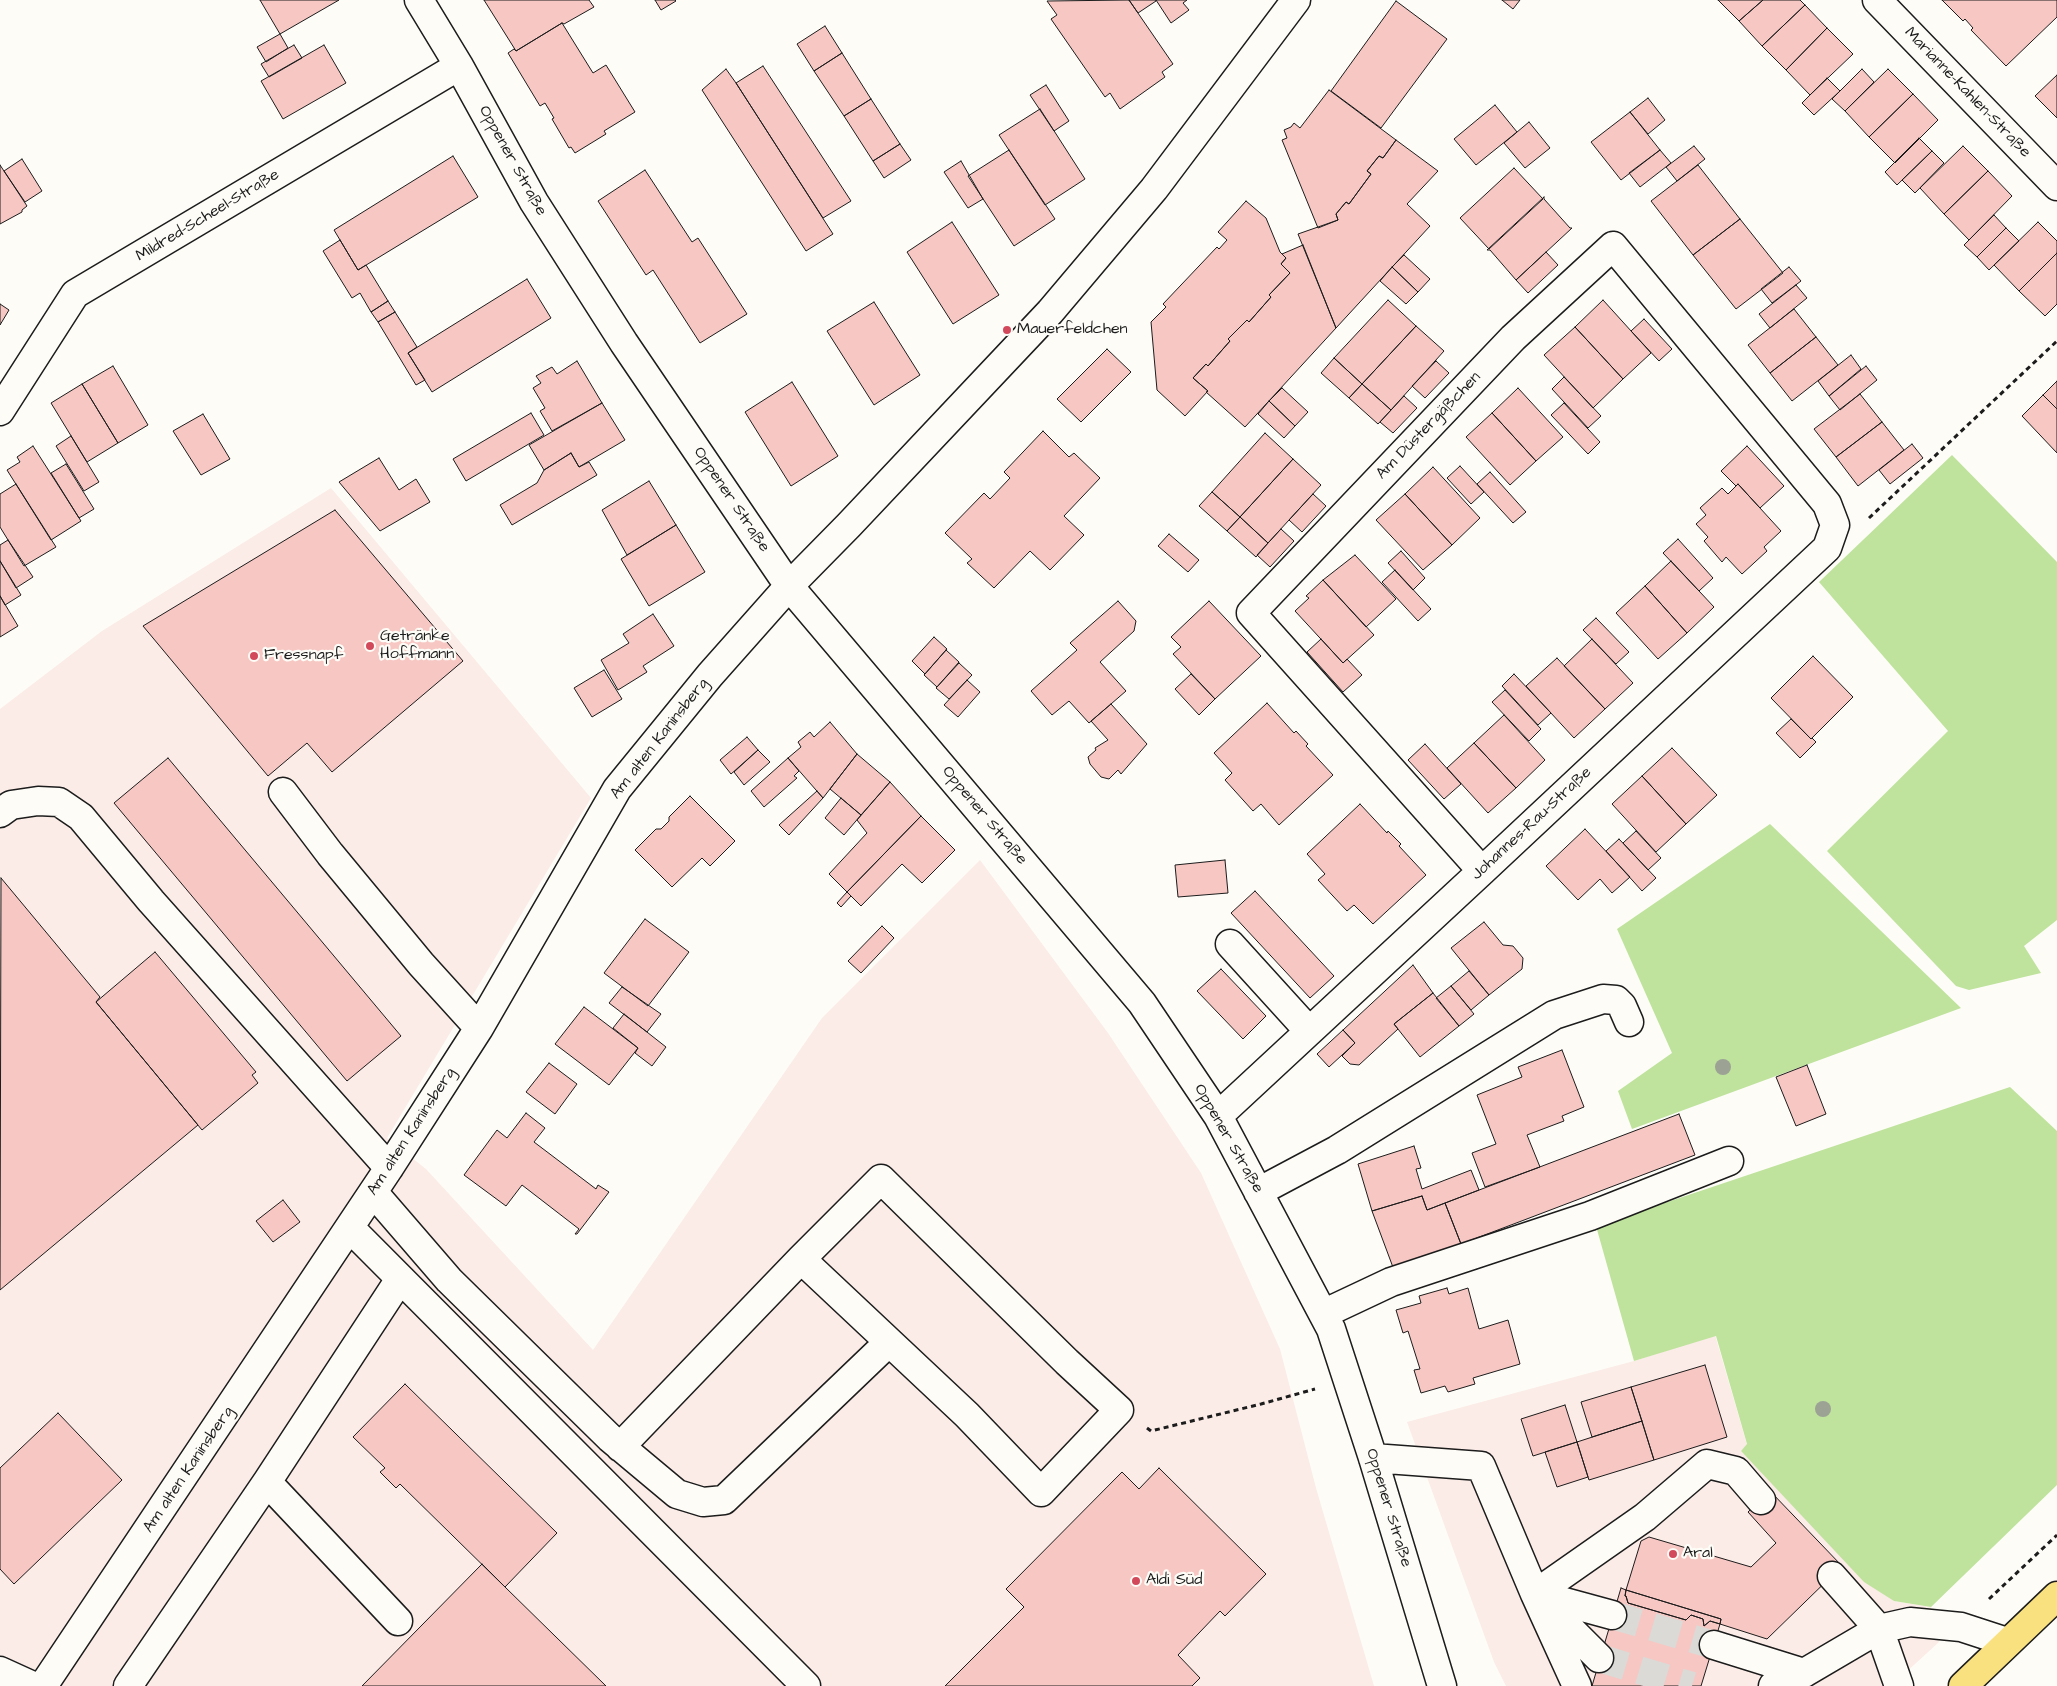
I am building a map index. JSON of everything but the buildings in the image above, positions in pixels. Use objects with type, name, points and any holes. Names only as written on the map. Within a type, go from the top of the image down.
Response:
[{"type":"main road","points":[[1963,1686],[2057,1596]]},
{"type":"street","name":"Oppener Straße","points":[[418,0],[459,66],[534,202],[624,344],[789,586],[1142,1002],[1218,1116],[1331,1329],[1373,1458],[1442,1686]]},
{"type":"street","points":[[789,586],[1050,312],[1154,189],[1296,0]]},
{"type":"street","name":"Marianne-Kahlen-Straße","points":[[1877,0],[2057,186]]},
{"type":"street","name":"Mildred-Scheel-Straße","points":[[0,411],[75,294],[459,66]]},
{"type":"street","name":"Am Düstergäßchen","points":[[1482,871],[1251,613],[1513,338],[1613,246],[1827,504],[1835,525]]},
{"type":"street","name":"Johannes-Rau-Straße","points":[[1218,1116],[1828,548],[1835,525]]},
{"type":"street","name":"Am alten Kaninsberg","points":[[43,1686],[350,1228],[479,1028],[617,789],[710,675],[789,586]]},
{"type":"street","points":[[283,792],[330,854],[421,964],[479,1028]]},
{"type":"street","points":[[0,813],[11,805],[38,801],[58,802],[81,817],[151,901],[389,1168]]},
{"type":"street","points":[[1230,944],[1309,1031]]},
{"type":"street","points":[[1258,1192],[1337,1150],[1554,1015],[1603,999],[1616,1000],[1622,1006],[1629,1022]]},
{"type":"street","points":[[1324,1314],[1391,1282],[1590,1216],[1729,1161]]},
{"type":"street","points":[[620,1447],[802,1259],[881,1179],[1119,1410],[1041,1492],[967,1416],[802,1259]]},
{"type":"street","points":[[373,1192],[449,1280],[620,1447],[677,1494],[702,1502],[724,1500],[889,1342]]},
{"type":"street","points":[[350,1228],[806,1686]]},
{"type":"street","points":[[128,1686],[267,1482],[400,1278]]},
{"type":"street","points":[[1373,1458],[1481,1466],[1535,1594],[1577,1686]]},
{"type":"street","points":[[1535,1594],[1645,1517],[1707,1464],[1736,1471],[1761,1500]]},
{"type":"street","points":[[267,1482],[398,1621]]},
{"type":"street","points":[[1832,1576],[1879,1629],[1898,1686]]},
{"type":"street","points":[[1535,1594],[1612,1615]]},
{"type":"street","points":[[1535,1594],[1599,1658]]},
{"type":"street","points":[[1773,1686],[1804,1673],[1879,1629],[1910,1622],[1961,1627],[2007,1642]]},
{"type":"street","points":[[1714,1645],[1804,1673]]},
{"type":"street","points":[[0,1671],[33,1686]]},
{"type":"path","points":[[1835,525],[1866,522],[2057,341]]},
{"type":"path","points":[[1119,1410],[1151,1431],[1290,1396]]},
{"type":"shaded area","points":[[331,488],[591,798],[387,1138],[426,1169],[593,1350],[822,1018],[980,860],[1108,1033],[1201,1173],[1280,1349],[1316,1488],[1374,1686],[0,1686],[0,709],[102,631]]},
{"type":"shaded area","points":[[1715,1335],[1747,1445],[1741,1451],[1894,1601],[1931,1607],[1939,1642],[1891,1686],[1506,1686],[1494,1662],[1407,1422],[1634,1361]]},
{"type":"green space","points":[[1952,455],[2057,562],[2057,920],[2024,946],[2041,973],[1969,990],[1956,986],[1827,851],[1948,731],[1819,582]]},
{"type":"green space","points":[[1770,824],[1961,1008],[1632,1129],[1618,1091],[1672,1053],[1617,929]]},
{"type":"green space","points":[[2010,1087],[2057,1131],[2057,1485],[1931,1607],[1894,1601],[1864,1582],[1741,1451],[1747,1444],[1716,1336],[1634,1361],[1596,1226]]},
{"type":"tunnel","points":[[1612,1615],[1714,1645]]},
{"type":"tunnel","points":[[1599,1658],[1692,1686]]},
{"type":"place","name":"Mauerfeldchen","points":[[1007,330]]},
{"type":"place","name":"Getränke Hoffmann","points":[[370,646]]},
{"type":"place","name":"Fressnapf","points":[[254,656]]},
{"type":"place","name":"Aral","points":[[1673,1554]]},
{"type":"place","name":"Aldi Süd","points":[[1136,1581]]}]
